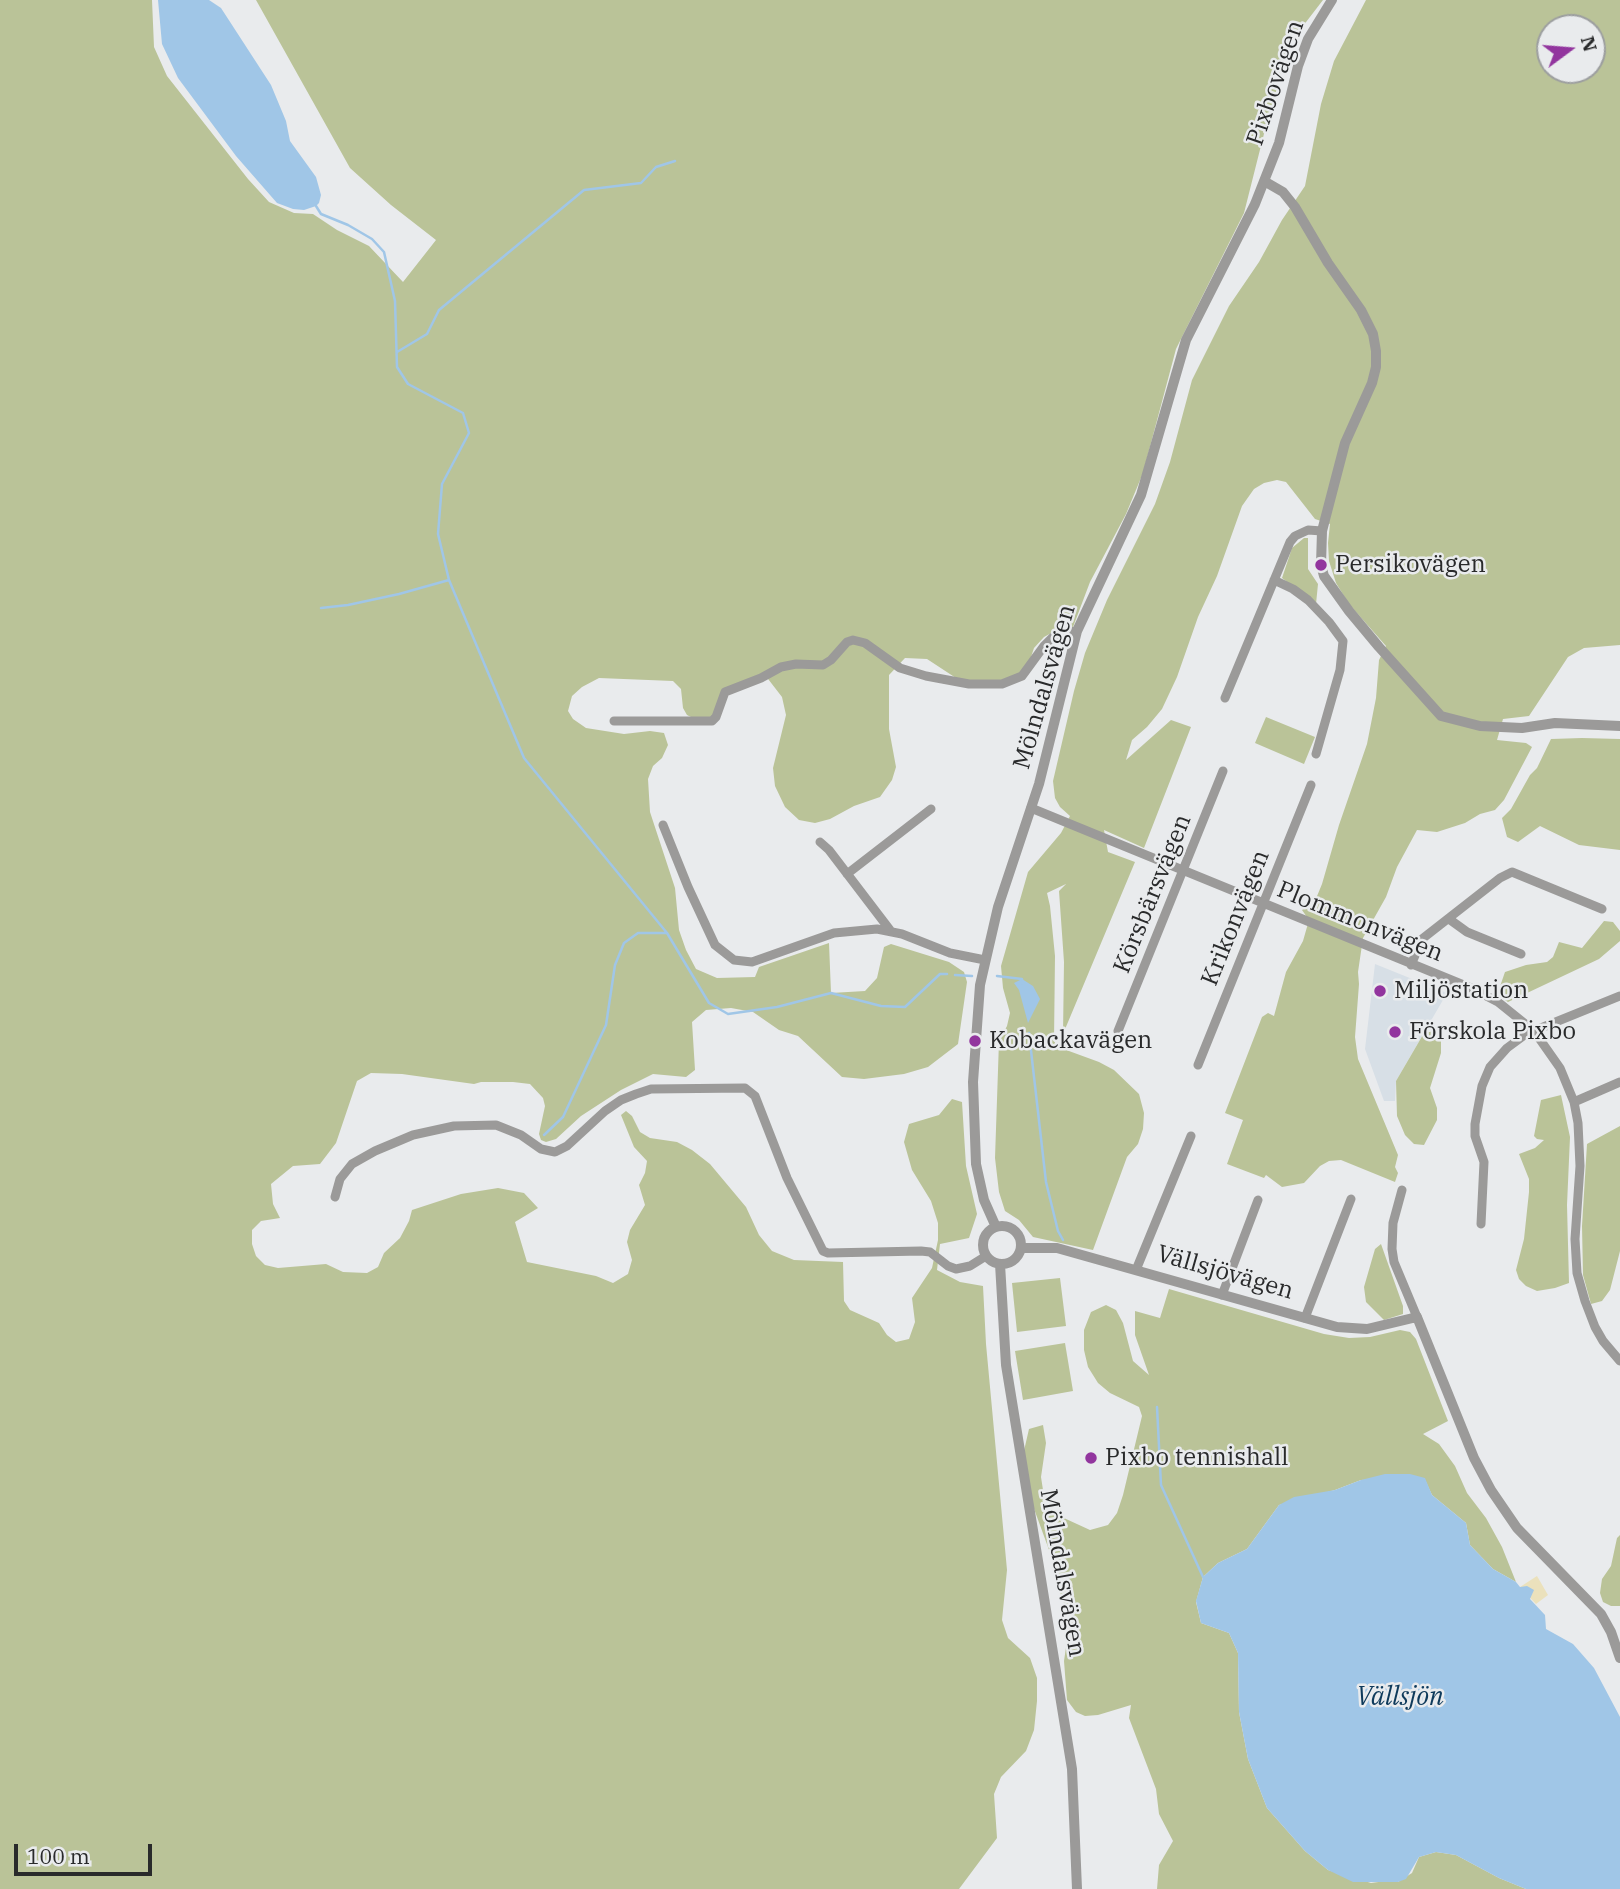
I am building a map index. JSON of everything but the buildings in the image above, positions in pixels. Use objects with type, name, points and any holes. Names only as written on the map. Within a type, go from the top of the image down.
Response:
[{"type":"street","name":"Pixbovägen","points":[[1264,181],[1279,143],[1298,66],[1308,39],[1332,0]]},
{"type":"street","points":[[1264,181],[1283,192],[1295,207],[1328,263],[1361,310],[1373,334],[1376,351],[1372,383],[1345,443],[1322,531],[1321,565],[1324,576],[1379,647],[1441,716],[1457,722],[1522,728],[1555,723],[1620,726]]},
{"type":"street","name":"Mölndalsvägen","points":[[996,1227],[980,1182],[974,1143],[973,1066],[980,985],[985,960],[1008,873],[1051,740],[1077,631],[1141,495],[1175,373],[1195,318],[1244,230],[1264,181]]},
{"type":"street","points":[[1225,698],[1284,553],[1295,536],[1308,530],[1322,531]]},
{"type":"street","points":[[1274,580],[1308,600],[1343,641],[1340,670],[1316,754]]},
{"type":"street","points":[[614,721],[712,721],[725,692],[781,667],[796,664],[823,665],[847,642],[853,640],[864,643],[900,668],[926,676],[969,684],[1002,684],[1022,676],[1053,637],[1077,631]]},
{"type":"street","name":"Körsbärsvägen","points":[[1118,1031],[1223,771]]},
{"type":"street","name":"Krikonvägen","points":[[1198,1065],[1311,785]]},
{"type":"street","name":"Plommonvägen","points":[[1031,808],[1498,1002],[1534,1031],[1555,1059],[1574,1102],[1580,1166],[1575,1239],[1577,1273],[1595,1327],[1620,1361]]},
{"type":"street","points":[[846,874],[931,809]]},
{"type":"street","points":[[663,825],[715,945],[734,960],[744,963],[763,960],[834,933],[855,929],[890,930],[950,953],[985,960]]},
{"type":"street","points":[[820,842],[890,930]]},
{"type":"street","points":[[1411,965],[1422,939],[1500,878],[1512,872],[1602,909]]},
{"type":"street","points":[[1449,919],[1467,932],[1521,954]]},
{"type":"street","points":[[1480,1224],[1484,1162],[1475,1136],[1475,1124],[1482,1086],[1490,1067],[1507,1048],[1534,1031],[1620,996]]},
{"type":"street","points":[[1574,1102],[1620,1082]]},
{"type":"street","points":[[335,1197],[341,1179],[352,1164],[413,1135],[454,1126],[496,1125],[521,1135],[541,1149],[555,1152],[567,1146],[613,1105],[636,1094],[651,1089],[745,1088],[755,1096],[787,1178],[822,1251],[930,1252],[956,1269],[973,1265],[986,1256]]},
{"type":"street","points":[[1136,1270],[1191,1136]]},
{"type":"street","points":[[1402,1190],[1393,1223],[1394,1262],[1474,1458],[1491,1490],[1517,1528],[1601,1614],[1620,1658]]},
{"type":"street","points":[[1305,1318],[1351,1199]]},
{"type":"street","points":[[1222,1295],[1258,1200]]},
{"type":"street","points":[[1004,1226],[1014,1230],[1021,1248],[1012,1261],[1000,1264],[992,1262],[986,1256],[984,1239],[988,1232],[1004,1226]]},
{"type":"street","name":"Vällsjövägen","points":[[1021,1248],[1057,1248],[1352,1329],[1367,1329],[1418,1317]]},
{"type":"street","name":"Mölndalsvägen","points":[[1000,1264],[1006,1365],[1072,1769],[1077,1889]]},
{"type":"shaded area","name":"Förskola Pixbo","points":[[1375,964],[1447,993],[1396,1081],[1395,1101],[1384,1101],[1365,1049]]},
{"type":"green space","points":[[0,0],[152,0],[154,47],[167,76],[248,179],[269,202],[294,213],[313,214],[369,246],[403,282],[436,240],[350,168],[256,0],[1323,0],[1293,39],[1270,110],[1244,213],[1176,349],[1143,473],[1126,514],[1090,582],[1073,627],[1057,630],[1044,637],[1034,648],[1028,666],[1021,674],[991,684],[956,678],[927,659],[905,658],[889,675],[889,729],[896,767],[892,780],[880,797],[815,823],[799,820],[785,807],[775,786],[773,768],[786,715],[782,697],[765,675],[726,695],[717,712],[707,720],[687,715],[683,708],[681,689],[673,681],[599,678],[572,696],[568,711],[573,719],[586,728],[624,734],[650,731],[664,733],[668,745],[662,758],[653,766],[648,779],[650,812],[675,888],[679,930],[696,969],[717,978],[755,977],[759,967],[829,943],[831,993],[865,991],[877,978],[884,947],[891,944],[949,962],[964,972],[967,982],[958,1044],[928,1067],[904,1074],[864,1079],[842,1077],[798,1036],[779,1030],[753,1012],[731,1008],[706,1010],[692,1022],[695,1070],[686,1077],[653,1074],[621,1090],[581,1116],[556,1139],[546,1142],[541,1140],[539,1134],[545,1106],[543,1098],[530,1084],[474,1084],[402,1074],[371,1073],[357,1081],[336,1143],[320,1164],[293,1166],[271,1184],[273,1204],[280,1218],[261,1221],[252,1230],[252,1244],[256,1256],[265,1265],[278,1268],[326,1264],[343,1272],[367,1273],[378,1267],[384,1253],[400,1238],[412,1210],[461,1194],[498,1188],[524,1193],[538,1208],[515,1222],[527,1262],[596,1276],[613,1283],[628,1274],[632,1260],[627,1242],[630,1230],[645,1205],[639,1185],[647,1161],[634,1147],[621,1115],[626,1111],[632,1116],[640,1132],[650,1138],[677,1142],[710,1164],[746,1207],[759,1235],[772,1251],[794,1260],[843,1262],[844,1301],[850,1310],[879,1323],[896,1342],[909,1339],[915,1322],[912,1298],[932,1268],[938,1240],[938,1223],[931,1201],[912,1170],[904,1142],[909,1124],[939,1115],[952,1099],[962,1102],[966,1166],[977,1214],[969,1238],[940,1244],[937,1270],[960,1282],[983,1286],[1007,1570],[1002,1620],[1008,1638],[1030,1658],[1037,1678],[1037,1701],[1034,1730],[1026,1751],[1001,1777],[994,1794],[997,1838],[959,1889],[0,1889]]},
{"type":"green space","points":[[1366,0],[1620,0],[1620,645],[1584,648],[1568,657],[1529,716],[1503,719],[1497,740],[1526,743],[1532,747],[1504,800],[1495,810],[1480,814],[1465,823],[1437,832],[1417,830],[1397,867],[1386,897],[1363,938],[1358,972],[1355,1037],[1358,1059],[1398,1155],[1395,1182],[1341,1160],[1329,1161],[1320,1166],[1304,1183],[1282,1187],[1266,1175],[1264,1178],[1227,1164],[1243,1120],[1225,1113],[1262,1017],[1268,1013],[1274,1016],[1286,972],[1303,941],[1309,920],[1302,910],[1315,901],[1322,884],[1367,744],[1376,698],[1379,660],[1386,646],[1349,604],[1336,583],[1329,561],[1330,524],[1315,519],[1286,482],[1277,480],[1254,489],[1242,506],[1217,576],[1162,709],[1132,740],[1126,760],[1171,720],[1191,727],[1144,848],[1104,830],[1108,852],[1135,862],[1063,1034],[1064,962],[1059,891],[1066,884],[1047,893],[1055,956],[1054,1041],[1058,1047],[1114,1070],[1139,1094],[1144,1113],[1138,1144],[1127,1157],[1093,1250],[1033,1237],[1019,1220],[1005,1211],[999,1192],[995,1158],[999,1041],[1010,1013],[1003,988],[1001,966],[1028,872],[1061,833],[1070,816],[1055,798],[1053,781],[1085,653],[1107,600],[1155,504],[1170,462],[1192,380],[1229,306],[1305,186],[1321,104],[1334,61]]},
{"type":"green space","points":[[1304,538],[1308,538],[1308,569],[1318,584],[1316,604],[1282,578],[1292,548]]},
{"type":"green space","points":[[1266,717],[1315,737],[1304,764],[1255,743]]},
{"type":"green space","points":[[1551,739],[1620,739],[1620,850],[1579,845],[1540,826],[1518,842],[1507,837],[1502,818],[1511,809],[1530,775],[1537,768]]},
{"type":"green space","points":[[1604,921],[1613,922],[1620,931],[1620,941],[1599,959],[1508,1002],[1497,995],[1505,972],[1547,962],[1553,957],[1559,942],[1582,948]]},
{"type":"green space","points":[[1435,1031],[1441,1036],[1441,1053],[1430,1088],[1437,1108],[1437,1120],[1424,1145],[1414,1144],[1405,1135],[1397,1116],[1396,1081],[1424,1033]]},
{"type":"green space","points":[[1561,1095],[1570,1137],[1567,1205],[1569,1283],[1537,1291],[1519,1279],[1516,1270],[1524,1239],[1529,1192],[1529,1179],[1519,1154],[1535,1148],[1544,1140],[1534,1136],[1541,1100]]},
{"type":"green space","points":[[1620,1126],[1620,1251],[1610,1290],[1602,1301],[1591,1304],[1583,1275],[1582,1226],[1587,1144]]},
{"type":"green space","points":[[1381,1244],[1403,1306],[1403,1314],[1384,1320],[1366,1302],[1364,1287],[1375,1249]]},
{"type":"green space","points":[[1060,1278],[1066,1326],[1017,1332],[1012,1283]]},
{"type":"green space","points":[[1169,1289],[1324,1334],[1349,1338],[1370,1337],[1400,1330],[1410,1332],[1416,1339],[1448,1421],[1423,1434],[1439,1444],[1455,1466],[1467,1493],[1486,1518],[1502,1547],[1516,1582],[1493,1569],[1470,1545],[1466,1523],[1432,1495],[1424,1478],[1361,1480],[1279,1505],[1247,1549],[1218,1563],[1203,1577],[1196,1602],[1201,1623],[1229,1633],[1238,1653],[1239,1712],[1248,1759],[1267,1808],[1305,1851],[1328,1870],[1371,1883],[1398,1882],[1412,1873],[1419,1857],[1436,1852],[1456,1855],[1526,1889],[1157,1889],[1159,1865],[1173,1841],[1159,1814],[1156,1789],[1129,1718],[1131,1705],[1085,1716],[1076,1712],[1067,1700],[1064,1661],[1070,1620],[1033,1506],[1023,1455],[1029,1429],[1043,1425],[1046,1443],[1041,1477],[1045,1503],[1053,1513],[1090,1530],[1108,1525],[1117,1513],[1123,1495],[1142,1416],[1139,1407],[1110,1393],[1098,1383],[1088,1367],[1084,1350],[1084,1330],[1091,1312],[1106,1305],[1116,1310],[1123,1323],[1133,1361],[1149,1375],[1135,1335],[1135,1311],[1160,1318]]},
{"type":"green space","points":[[1065,1343],[1073,1391],[1023,1400],[1015,1351]]},
{"type":"green space","points":[[1620,1535],[1620,1606],[1611,1606],[1603,1602],[1600,1593],[1602,1579],[1611,1566]]},
{"type":"sand","points":[[1537,1576],[1548,1595],[1536,1604],[1520,1587]]},
{"type":"water","points":[[158,0],[209,0],[221,8],[271,85],[286,121],[290,141],[316,177],[321,195],[316,206],[304,210],[277,203],[236,156],[178,78],[162,44]]},
{"type":"water","points":[[1022,979],[1033,986],[1040,999],[1028,1023],[1019,990],[1014,983]]},
{"type":"water","name":"Vällsjön","points":[[1385,1474],[1410,1474],[1425,1478],[1432,1495],[1466,1523],[1470,1545],[1493,1569],[1520,1587],[1527,1586],[1534,1590],[1530,1599],[1545,1615],[1546,1629],[1573,1644],[1594,1668],[1620,1717],[1620,1889],[1526,1889],[1456,1855],[1436,1852],[1419,1857],[1406,1879],[1398,1882],[1353,1882],[1328,1870],[1305,1851],[1267,1808],[1248,1759],[1239,1712],[1238,1653],[1229,1633],[1201,1623],[1196,1601],[1203,1577],[1218,1563],[1247,1549],[1279,1505],[1294,1497],[1335,1490]]},
{"type":"waterway","points":[[397,352],[427,334],[439,310],[584,190],[641,183],[656,167],[675,161]]},
{"type":"waterway","points":[[316,206],[321,214],[372,239],[384,252],[395,301],[397,367],[408,384],[463,413],[469,433],[442,484],[438,534],[449,580],[524,758],[667,933],[709,1003],[728,1014],[777,1007],[831,993],[881,1006],[905,1007],[940,974],[947,974]]},
{"type":"waterway","points":[[321,608],[399,594],[449,580]]},
{"type":"waterway","points":[[544,1135],[563,1117],[606,1025],[615,965],[624,943],[638,933],[667,933]]},
{"type":"waterway","points":[[955,975],[972,976]]},
{"type":"waterway","points":[[997,976],[1022,979],[1022,983]]},
{"type":"waterway","points":[[1029,1033],[1046,1182],[1058,1231],[1063,1240]]},
{"type":"waterway","points":[[1157,1407],[1161,1485],[1203,1577]]},
{"type":"place","name":"Persikovägen","points":[[1321,565]]},
{"type":"place","name":"Miljöstation","points":[[1380,991]]},
{"type":"place","name":"Förskola Pixbo","points":[[1395,1032]]},
{"type":"place","name":"Kobackavägen","points":[[975,1041]]},
{"type":"place","name":"Pixbo tennishall","points":[[1091,1458]]}]
